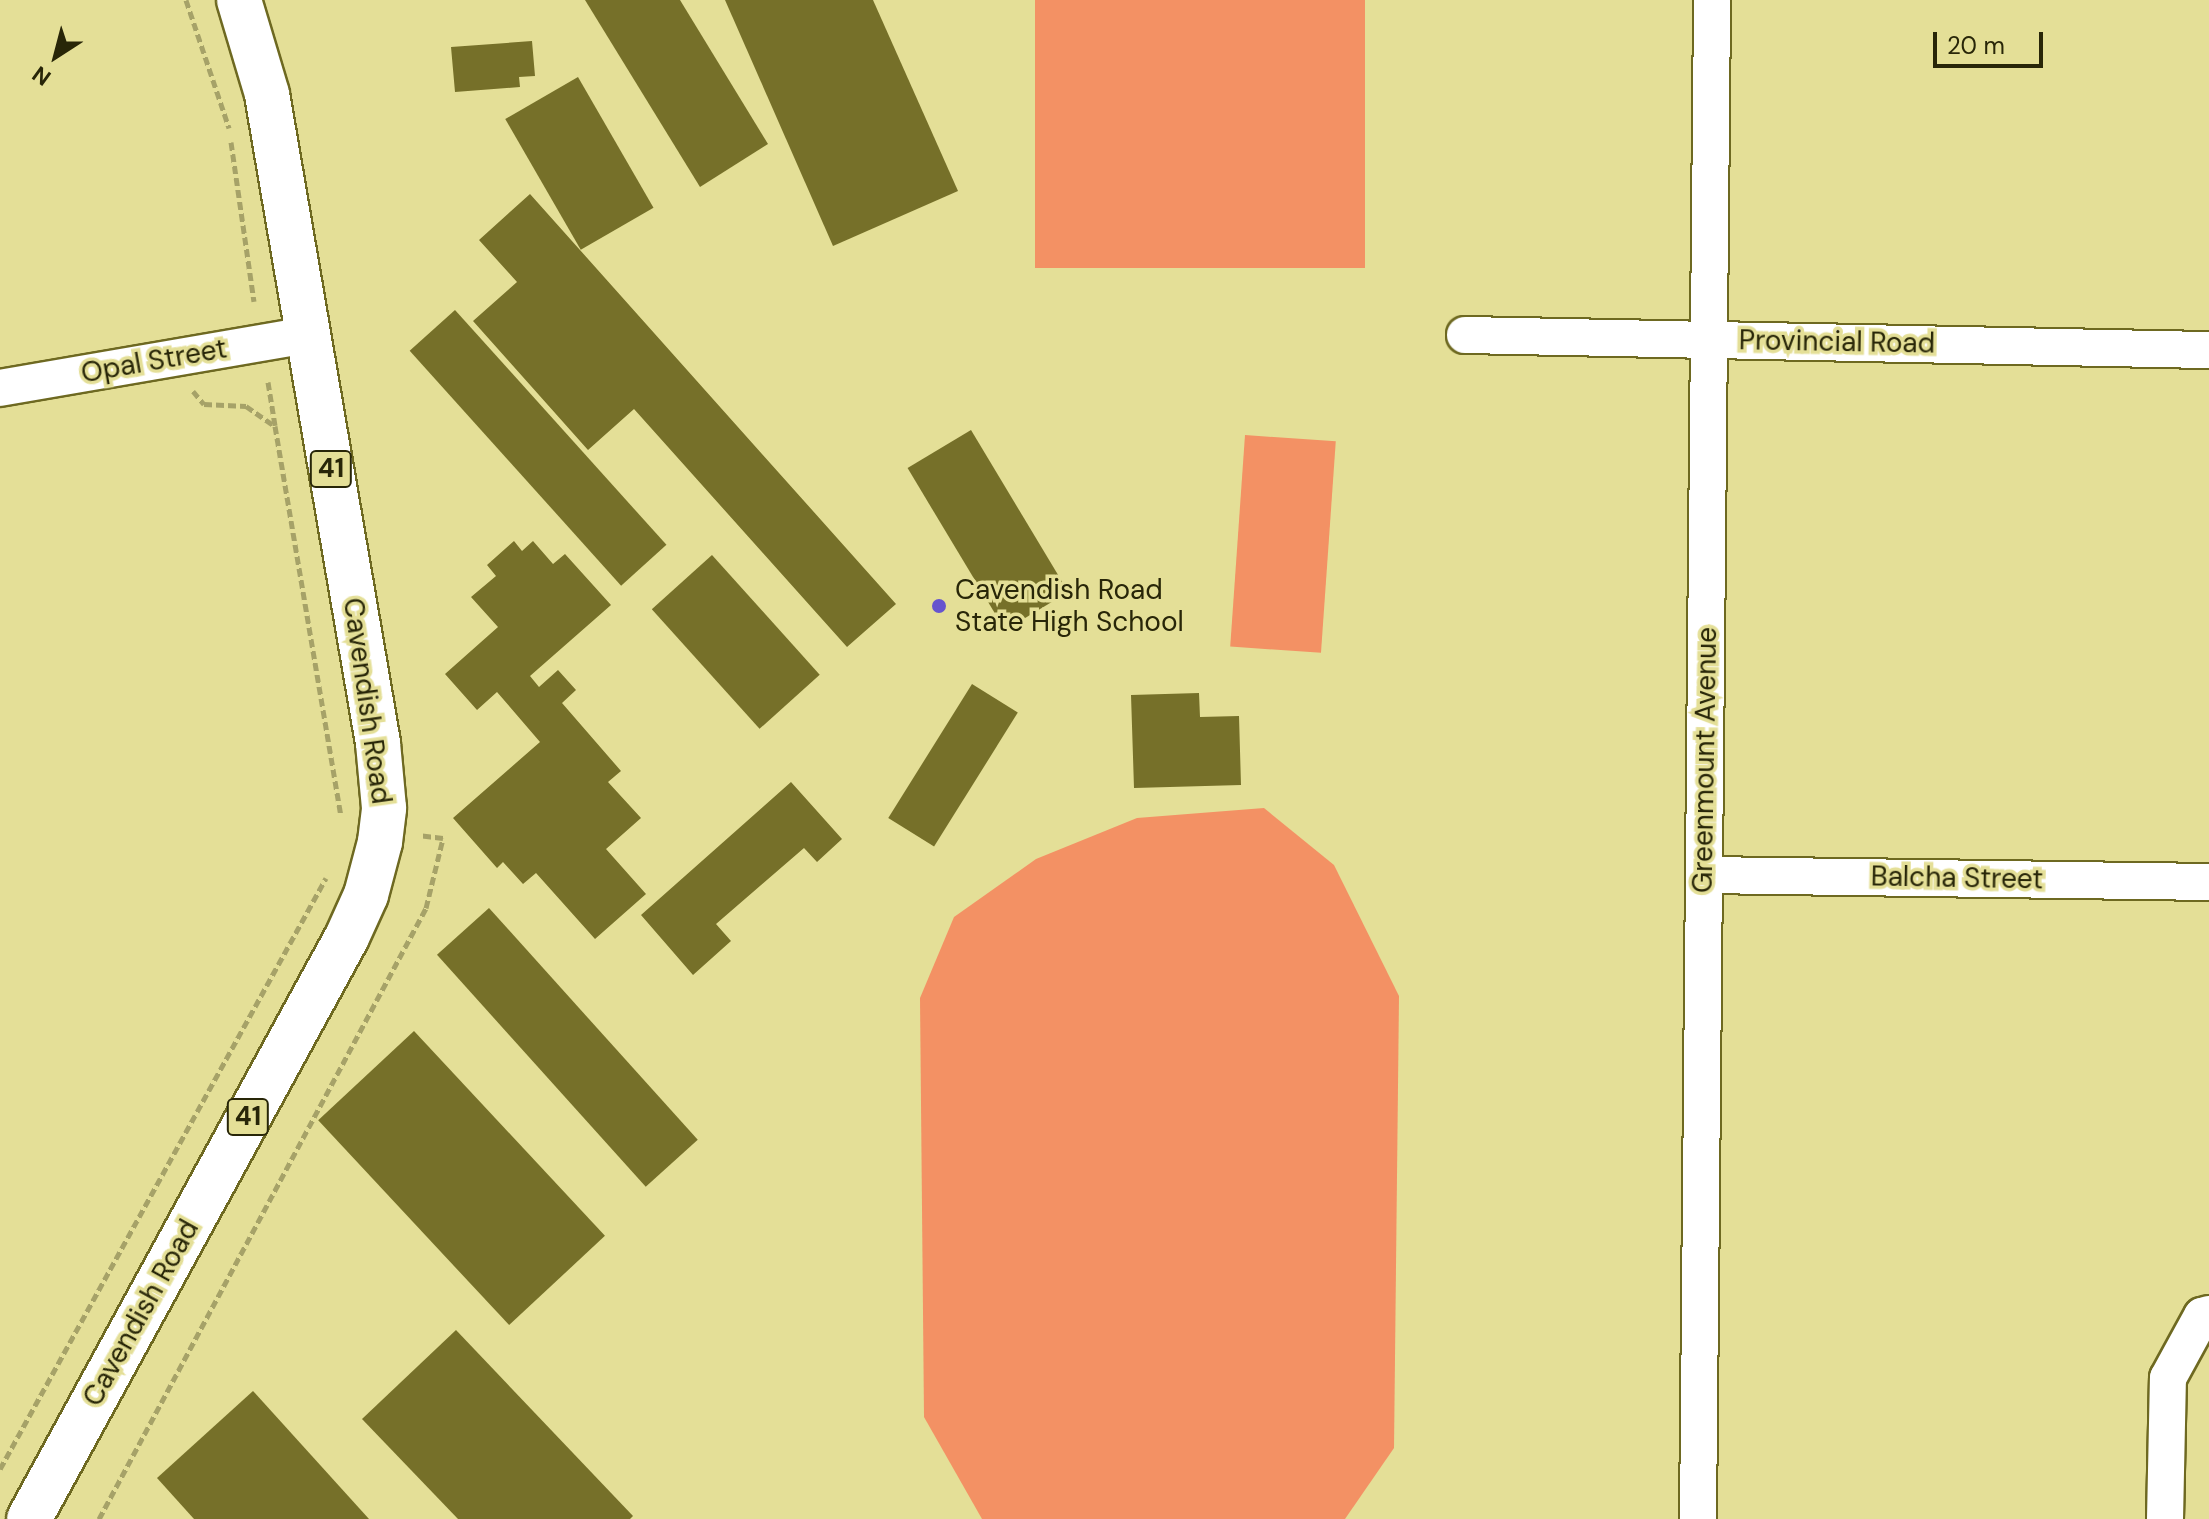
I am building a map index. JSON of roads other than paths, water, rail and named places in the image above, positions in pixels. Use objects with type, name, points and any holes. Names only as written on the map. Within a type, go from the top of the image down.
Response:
[{"type":"main road","name":"Cavendish Road","points":[[29,1519],[347,937],[377,859],[384,808],[378,743],[267,94],[239,0]]},
{"type":"street","name":"Greenmount Avenue","points":[[1698,1519],[1712,0]]},
{"type":"street","name":"Opal Street","points":[[0,388],[308,335]]},
{"type":"street","name":"Provincial Road","points":[[1465,335],[2209,350]]},
{"type":"street","name":"Balcha Street","points":[[1704,875],[2209,882]]},
{"type":"street","points":[[2165,1519],[2168,1378],[2202,1316],[2209,1314]]},
{"type":"place","name":"Cavendish Road State High School","points":[[939,606]]}]
